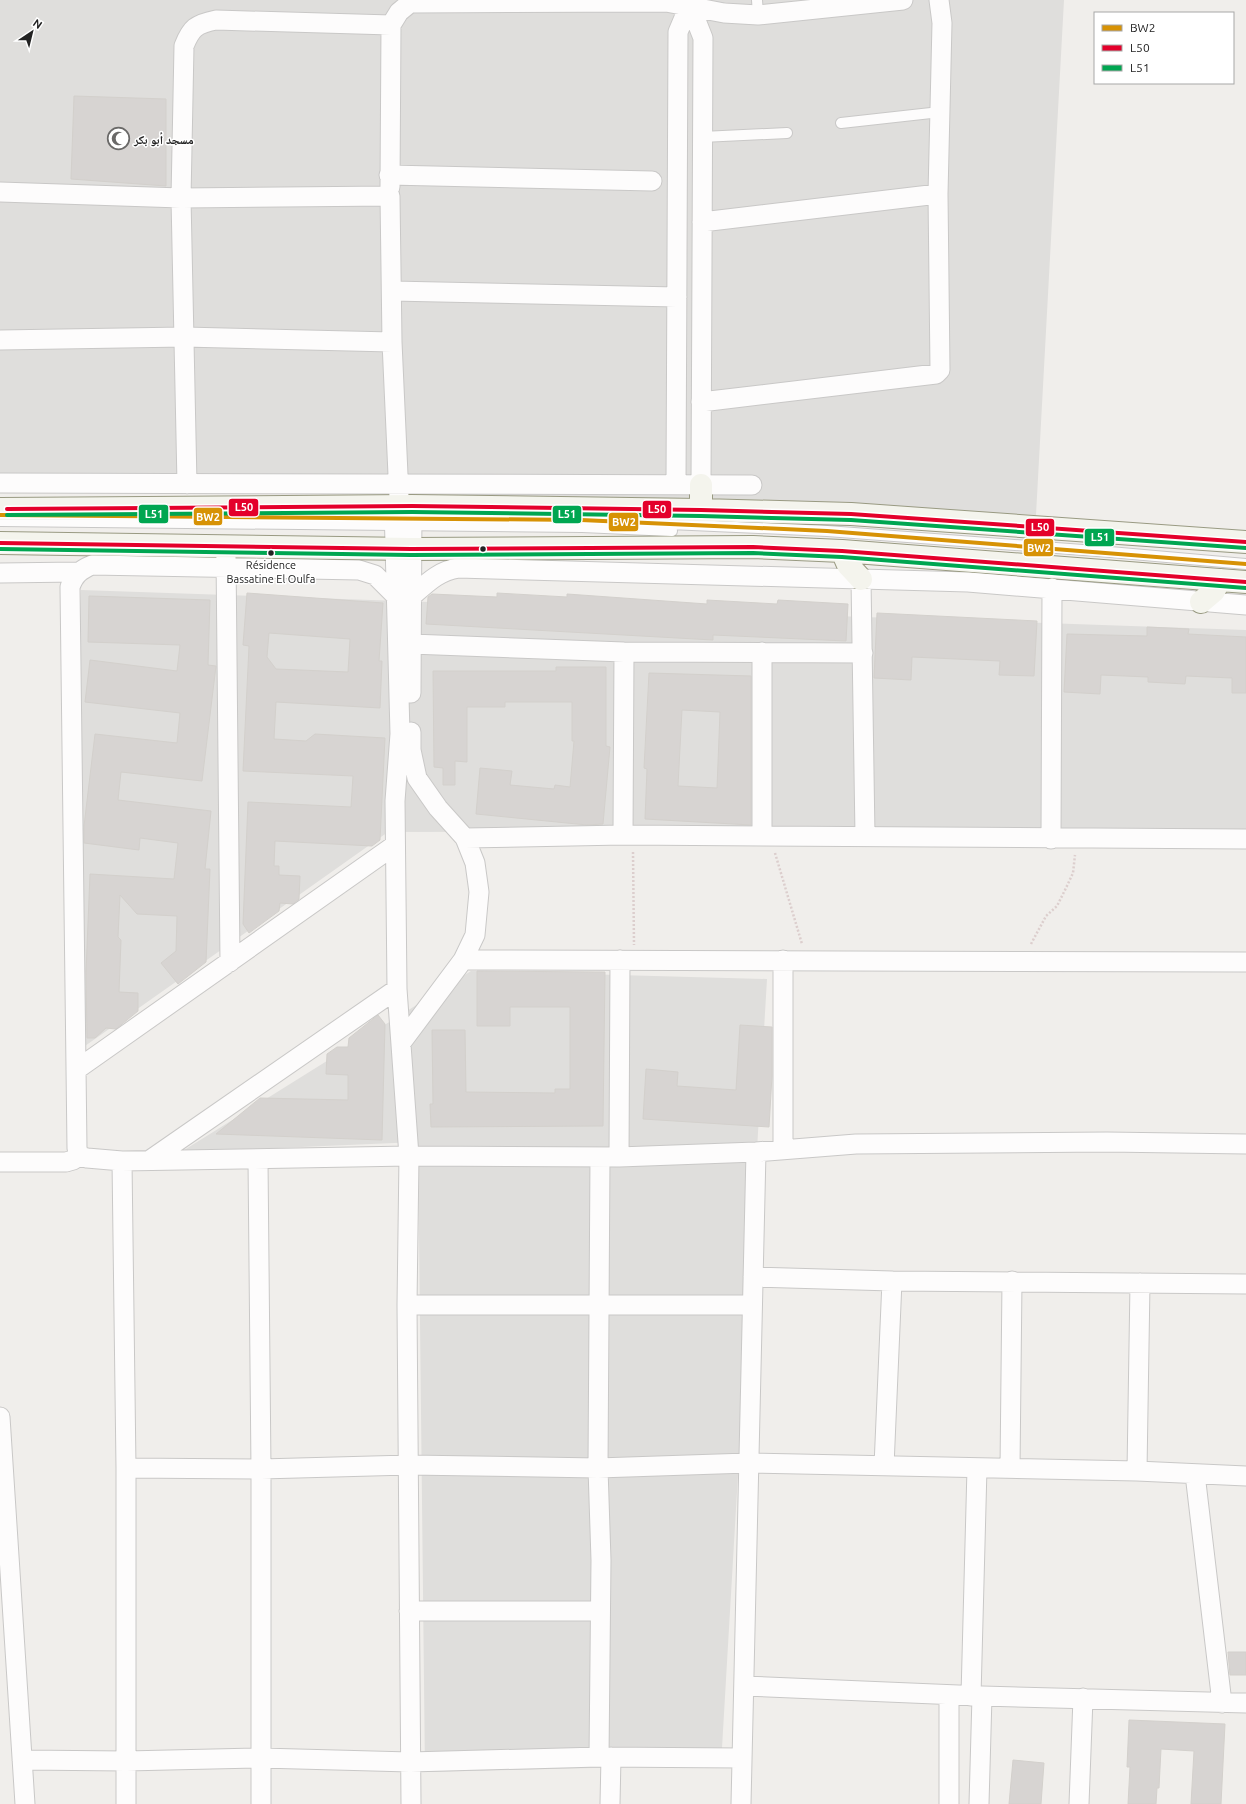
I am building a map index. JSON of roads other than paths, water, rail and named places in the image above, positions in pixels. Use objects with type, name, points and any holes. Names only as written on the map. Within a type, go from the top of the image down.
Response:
[{"type":"main road","points":[[701,485],[701,510]]},
{"type":"main road","points":[[0,509],[402,515],[701,510],[852,514],[1246,542]]},
{"type":"main road","points":[[0,543],[403,549],[753,547],[842,551],[1246,582]]},
{"type":"main road","points":[[842,551],[852,570],[861,579]]},
{"type":"main road","points":[[1201,602],[1214,591],[1220,580]]},
{"type":"street","points":[[411,1804],[407,1306],[410,1156],[397,989],[395,845],[395,801],[400,734],[404,596],[402,515],[398,484],[392,342],[389,175],[391,25],[399,12],[410,2],[666,2],[688,3],[724,13],[758,7],[899,0]]},
{"type":"street","points":[[701,402],[936,374],[940,370],[938,194],[942,22],[939,0]]},
{"type":"street","points":[[688,3],[703,38],[701,485]]},
{"type":"street","points":[[676,485],[678,32],[688,3]]},
{"type":"street","points":[[187,484],[181,198],[184,46],[189,34],[194,27],[202,23],[216,20],[391,25]]},
{"type":"street","points":[[389,175],[652,181]]},
{"type":"street","points":[[0,192],[181,198],[390,196]]},
{"type":"street","points":[[702,222],[938,194]]},
{"type":"street","points":[[392,291],[677,297]]},
{"type":"street","points":[[0,340],[184,336],[392,342]]},
{"type":"street","points":[[0,483],[752,485]]},
{"type":"street","points":[[226,546],[230,962]]},
{"type":"street","points":[[79,1156],[77,1148],[70,587],[73,578],[78,572],[92,565],[226,569],[359,570],[375,575],[404,596],[411,644],[411,750],[413,764],[417,778],[438,808],[465,838],[475,863],[479,892],[475,935],[463,960],[401,1043]]},
{"type":"street","points":[[404,596],[449,569],[458,568],[968,582],[1246,605]]},
{"type":"street","points":[[0,572],[78,572]]},
{"type":"street","points":[[861,579],[866,836]]},
{"type":"street","points":[[1050,839],[1052,588]]},
{"type":"street","points":[[411,644],[624,652],[863,653]]},
{"type":"street","points":[[624,652],[628,835]]},
{"type":"street","points":[[762,652],[766,836]]},
{"type":"street","points":[[465,838],[628,835],[866,836],[1050,839],[1246,839]]},
{"type":"street","points":[[76,1070],[395,845]]},
{"type":"street","points":[[463,960],[1246,962]]},
{"type":"street","points":[[619,1157],[627,960]]},
{"type":"street","points":[[783,960],[783,1150]]},
{"type":"street","points":[[150,1160],[397,989]]},
{"type":"street","points":[[79,1156],[122,1161],[258,1160],[410,1156],[619,1157],[756,1152],[856,1144],[1107,1142],[1246,1144]]},
{"type":"street","points":[[741,1804],[751,1305],[756,1152]]},
{"type":"street","points":[[0,1162],[66,1162],[74,1160],[79,1156]]},
{"type":"street","points":[[600,1157],[598,1468],[601,1560],[599,1611],[605,1757],[610,1804]]},
{"type":"street","points":[[258,1160],[261,1468],[261,1804]]},
{"type":"street","points":[[122,1161],[126,1468],[126,1804]]},
{"type":"street","points":[[753,1277],[892,1281],[1246,1284]]},
{"type":"street","points":[[884,1466],[892,1281]]},
{"type":"street","points":[[1010,1468],[1012,1281]]},
{"type":"street","points":[[1137,1471],[1140,1283]]},
{"type":"street","points":[[407,1306],[599,1304],[751,1305]]},
{"type":"street","points":[[0,1417],[6,1597],[25,1804]]},
{"type":"street","points":[[126,1468],[261,1468],[409,1465],[598,1468],[748,1463],[1137,1471],[1246,1476]]},
{"type":"street","points":[[977,1468],[976,1696],[979,1804]]},
{"type":"street","points":[[1195,1474],[1222,1703]]},
{"type":"street","points":[[409,1611],[599,1611]]},
{"type":"street","points":[[744,1686],[976,1696],[1246,1703]]},
{"type":"street","points":[[949,1695],[949,1804]]},
{"type":"street","points":[[1079,1804],[1082,1698]]},
{"type":"street","points":[[22,1760],[126,1761],[261,1758],[410,1762],[605,1757],[741,1758]]},
{"type":"lane","points":[[841,123],[940,112]]},
{"type":"lane","points":[[702,138],[787,134]]},
{"type":"lane","points":[[0,515],[402,515],[580,520],[827,531],[1110,552],[1246,564]]},
{"type":"lane","points":[[0,521],[402,515],[582,528],[828,537],[1109,557],[1246,569]]},
{"type":"place","name":"مسجد أبو بكر","points":[[119,139]]},
{"type":"place","name":"Résidence Bassatine El Oulfa","points":[[271,553]]}]
